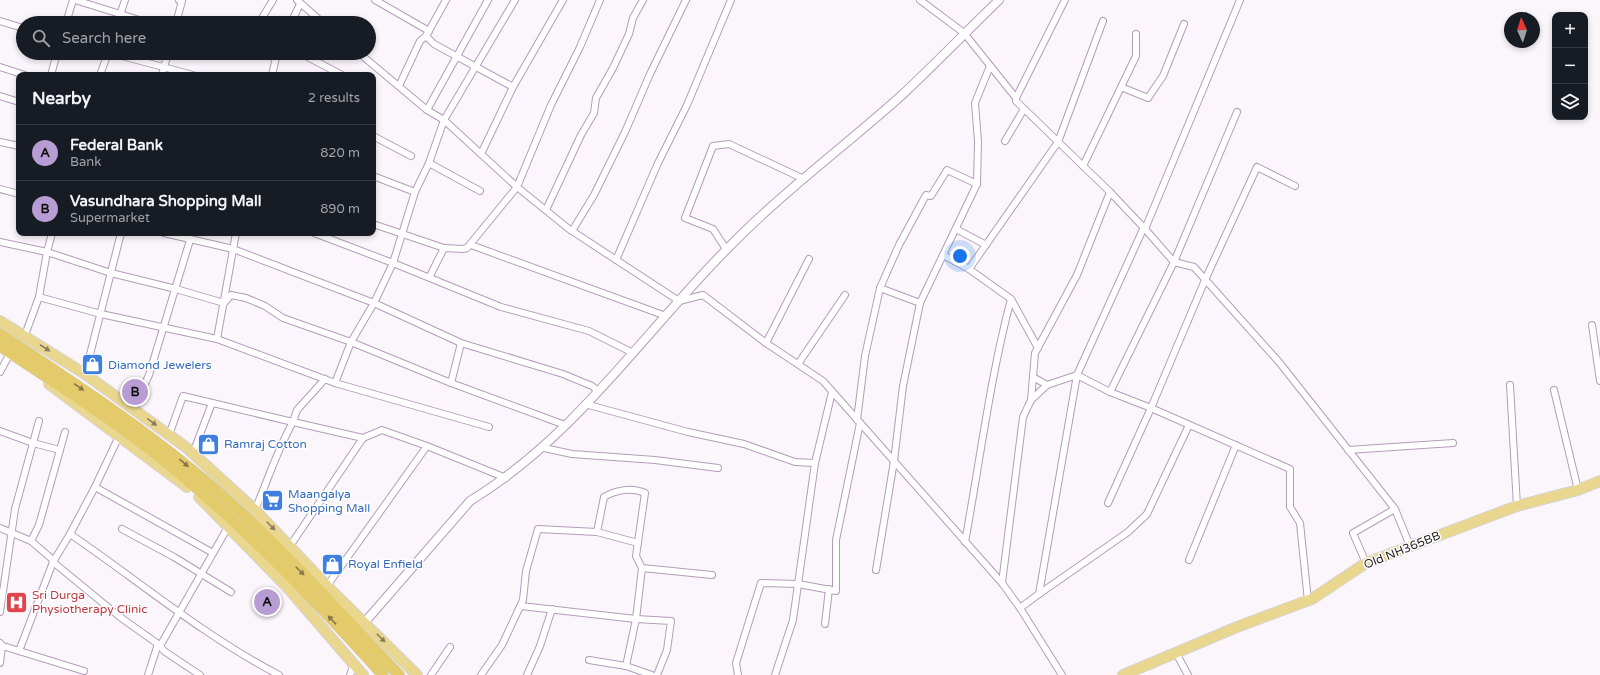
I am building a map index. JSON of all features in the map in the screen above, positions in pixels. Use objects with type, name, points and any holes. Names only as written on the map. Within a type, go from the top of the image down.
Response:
[{"type":"highway","points":[[0,334],[130,422],[216,490],[302,573],[383,669]]},
{"type":"highway","points":[[0,346],[134,437],[185,478],[250,536],[383,669],[399,675]]},
{"type":"main road","points":[[0,320],[85,374],[193,453],[255,510],[327,586],[416,674]]},
{"type":"main road","points":[[4,354],[119,435],[180,481],[205,502],[288,588],[363,675]]},
{"type":"main road","name":"Old NH365BB","points":[[1123,675],[1237,627],[1308,601],[1366,563],[1517,506],[1578,490],[1600,480]]},
{"type":"street","points":[[68,16],[74,0],[124,16]]},
{"type":"street","points":[[120,15],[125,0]]},
{"type":"street","points":[[178,16],[182,1],[179,0]]},
{"type":"street","points":[[263,16],[273,0]]},
{"type":"street","points":[[375,0],[428,34],[434,44],[513,87]]},
{"type":"street","points":[[399,86],[420,41],[428,34],[446,0]]},
{"type":"street","points":[[428,110],[488,0]]},
{"type":"street","points":[[335,383],[351,342],[374,302],[393,263],[415,192],[429,163],[444,120],[515,0]]},
{"type":"street","points":[[481,154],[513,87],[563,0]]},
{"type":"street","points":[[376,225],[401,235],[444,248],[463,249],[470,245],[518,187],[551,105],[580,47],[600,0]]},
{"type":"street","points":[[546,210],[581,135],[594,113],[596,98],[613,68],[629,34],[632,18],[643,0]]},
{"type":"street","points":[[572,231],[594,194],[622,139],[650,74],[686,0]]},
{"type":"street","points":[[616,260],[658,162],[687,105],[731,0]]},
{"type":"street","points":[[920,0],[964,33],[1024,109],[1110,192],[1145,228],[1174,262],[1194,267],[1279,362],[1395,509],[1410,546]]},
{"type":"street","points":[[365,622],[470,501],[506,478],[544,448],[633,353],[726,249],[804,179],[902,95],[999,0]]},
{"type":"street","points":[[1016,98],[1066,0]]},
{"type":"street","points":[[1039,594],[1077,375],[1145,228],[1240,0]]},
{"type":"street","points":[[293,16],[298,2],[315,16]]},
{"type":"street","points":[[0,21],[16,26]]},
{"type":"street","points":[[969,269],[1058,142],[1103,21]]},
{"type":"street","points":[[1121,87],[1148,98],[1163,76],[1184,24]]},
{"type":"street","points":[[1083,166],[1136,56],[1136,34]]},
{"type":"street","points":[[52,72],[56,60]]},
{"type":"street","points":[[101,72],[105,60]]},
{"type":"street","points":[[138,60],[182,72]]},
{"type":"street","points":[[163,72],[166,60]]},
{"type":"street","points":[[273,72],[275,60]]},
{"type":"street","points":[[313,60],[336,72]]},
{"type":"street","points":[[367,60],[428,110],[444,120],[518,187],[572,231],[679,301],[703,295],[766,343],[823,381],[1002,583],[1020,608],[1062,675]]},
{"type":"street","points":[[876,570],[894,461],[903,386],[920,303],[977,184],[978,141],[975,103],[990,66]]},
{"type":"street","points":[[0,68],[16,72]]},
{"type":"street","points":[[0,96],[16,101]]},
{"type":"street","points":[[1005,141],[1024,109]]},
{"type":"street","points":[[1110,392],[1174,262],[1237,112]]},
{"type":"street","points":[[376,138],[411,156]]},
{"type":"street","points":[[0,142],[16,145]]},
{"type":"street","points":[[726,249],[713,229],[685,218],[713,146],[729,144],[804,179]]},
{"type":"street","points":[[429,163],[480,191]]},
{"type":"street","points":[[1108,504],[1151,408],[1205,280],[1257,167],[1295,186]]},
{"type":"street","points":[[738,675],[736,663],[761,583],[798,584],[836,591],[836,540],[859,421],[865,356],[880,288],[899,245],[926,195],[931,196],[947,170],[953,171],[977,184]]},
{"type":"street","points":[[376,177],[415,192]]},
{"type":"street","points":[[0,189],[16,193]]},
{"type":"street","points":[[1002,583],[1023,417],[1031,400],[1035,353],[1078,276],[1110,192]]},
{"type":"street","points":[[956,229],[986,245]]},
{"type":"street","points":[[25,335],[39,297],[51,236]]},
{"type":"street","points":[[85,374],[120,236]]},
{"type":"street","points":[[175,236],[233,249],[374,302],[461,343],[563,374],[592,386],[598,391]]},
{"type":"street","points":[[217,339],[235,236]]},
{"type":"street","points":[[322,236],[430,276],[501,307],[589,331],[633,353]]},
{"type":"street","points":[[133,410],[149,375],[190,240]]},
{"type":"street","points":[[0,242],[47,252],[111,273],[176,289],[224,303]]},
{"type":"street","points":[[470,245],[666,316]]},
{"type":"street","points":[[430,276],[444,248]]},
{"type":"street","points":[[943,255],[969,269],[1011,299],[1038,348]]},
{"type":"street","points":[[766,343],[809,259]]},
{"type":"street","points":[[880,288],[920,303]]},
{"type":"street","points":[[224,303],[231,295],[246,298],[265,306],[283,318],[351,342],[452,383],[565,425]]},
{"type":"street","points":[[798,364],[845,295]]},
{"type":"street","points":[[39,297],[101,314],[217,339],[335,383],[489,427]]},
{"type":"street","points":[[965,542],[979,466],[989,397],[1001,335],[1011,299]]},
{"type":"street","points":[[1592,325],[1600,381]]},
{"type":"street","points":[[452,383],[461,343]]},
{"type":"street","points":[[0,372],[4,354]]},
{"type":"street","points":[[1031,400],[1047,385],[1077,375],[1110,392],[1151,408],[1290,469],[1290,506],[1300,523],[1308,601]]},
{"type":"street","points":[[1033,377],[1047,385]]},
{"type":"street","points":[[255,510],[270,474],[278,448],[293,422],[297,410],[325,379]]},
{"type":"street","points":[[1510,385],[1517,506]]},
{"type":"street","points":[[1554,390],[1578,490]]},
{"type":"street","points":[[775,675],[793,620],[815,463],[832,392]]},
{"type":"street","points":[[169,435],[183,396],[364,438]]},
{"type":"street","points":[[193,453],[212,403]]},
{"type":"street","points":[[585,404],[681,430],[744,444],[795,462],[815,463]]},
{"type":"street","points":[[0,612],[15,509],[39,421]]},
{"type":"street","points":[[1020,608],[1128,532],[1147,514],[1189,425]]},
{"type":"street","points":[[290,546],[364,438],[382,430],[427,446],[506,478]]},
{"type":"street","points":[[0,431],[33,443],[60,450]]},
{"type":"street","points":[[31,541],[39,525],[65,432]]},
{"type":"street","points":[[19,651],[53,562],[95,487],[119,435]]},
{"type":"street","points":[[1348,450],[1453,443]]},
{"type":"street","points":[[1189,560],[1236,445]]},
{"type":"street","points":[[327,586],[427,446]]},
{"type":"street","points":[[544,448],[572,454],[655,460],[718,468]]},
{"type":"street","points":[[95,487],[213,553]]},
{"type":"street","points":[[597,532],[604,497],[615,492],[637,489],[645,493],[636,556],[642,568],[636,619],[626,666]]},
{"type":"street","points":[[1366,563],[1353,533],[1395,509]]},
{"type":"street","points":[[148,675],[159,645],[228,527]]},
{"type":"street","points":[[0,528],[31,541],[53,562],[120,617],[159,645],[164,651],[200,675]]},
{"type":"street","points":[[122,529],[201,572],[231,592]]},
{"type":"street","points":[[481,675],[502,645],[521,606],[526,571],[538,529],[597,532],[638,543]]},
{"type":"street","points":[[70,534],[178,612],[253,661],[279,675]]},
{"type":"street","points":[[642,568],[712,575]]},
{"type":"street","points":[[825,624],[829,589]]},
{"type":"street","points":[[521,606],[636,619],[671,621],[667,650],[657,675]]},
{"type":"street","points":[[527,675],[540,646],[552,609]]},
{"type":"street","points":[[0,663],[1,645],[84,671]]},
{"type":"street","points":[[431,675],[450,647]]},
{"type":"street","points":[[1176,653],[1188,675]]},
{"type":"street","points":[[589,660],[626,666],[652,675]]},
{"type":"street","points":[[350,675],[354,664]]},
{"type":"place","name":"Diamond Jewelers","points":[[92,365]]},
{"type":"place","name":"Vasundhara Shopping Mall","points":[[135,392]]},
{"type":"place","name":"Ramraj Cotton","points":[[209,444]]},
{"type":"place","name":"Maangalya Shopping Mall","points":[[272,501]]},
{"type":"place","name":"Royal Enfield","points":[[333,564]]},
{"type":"place","name":"Sri Durga Physiotherapy Clinic","points":[[16,602]]},
{"type":"place","name":"Federal Bank","points":[[267,602]]}]
